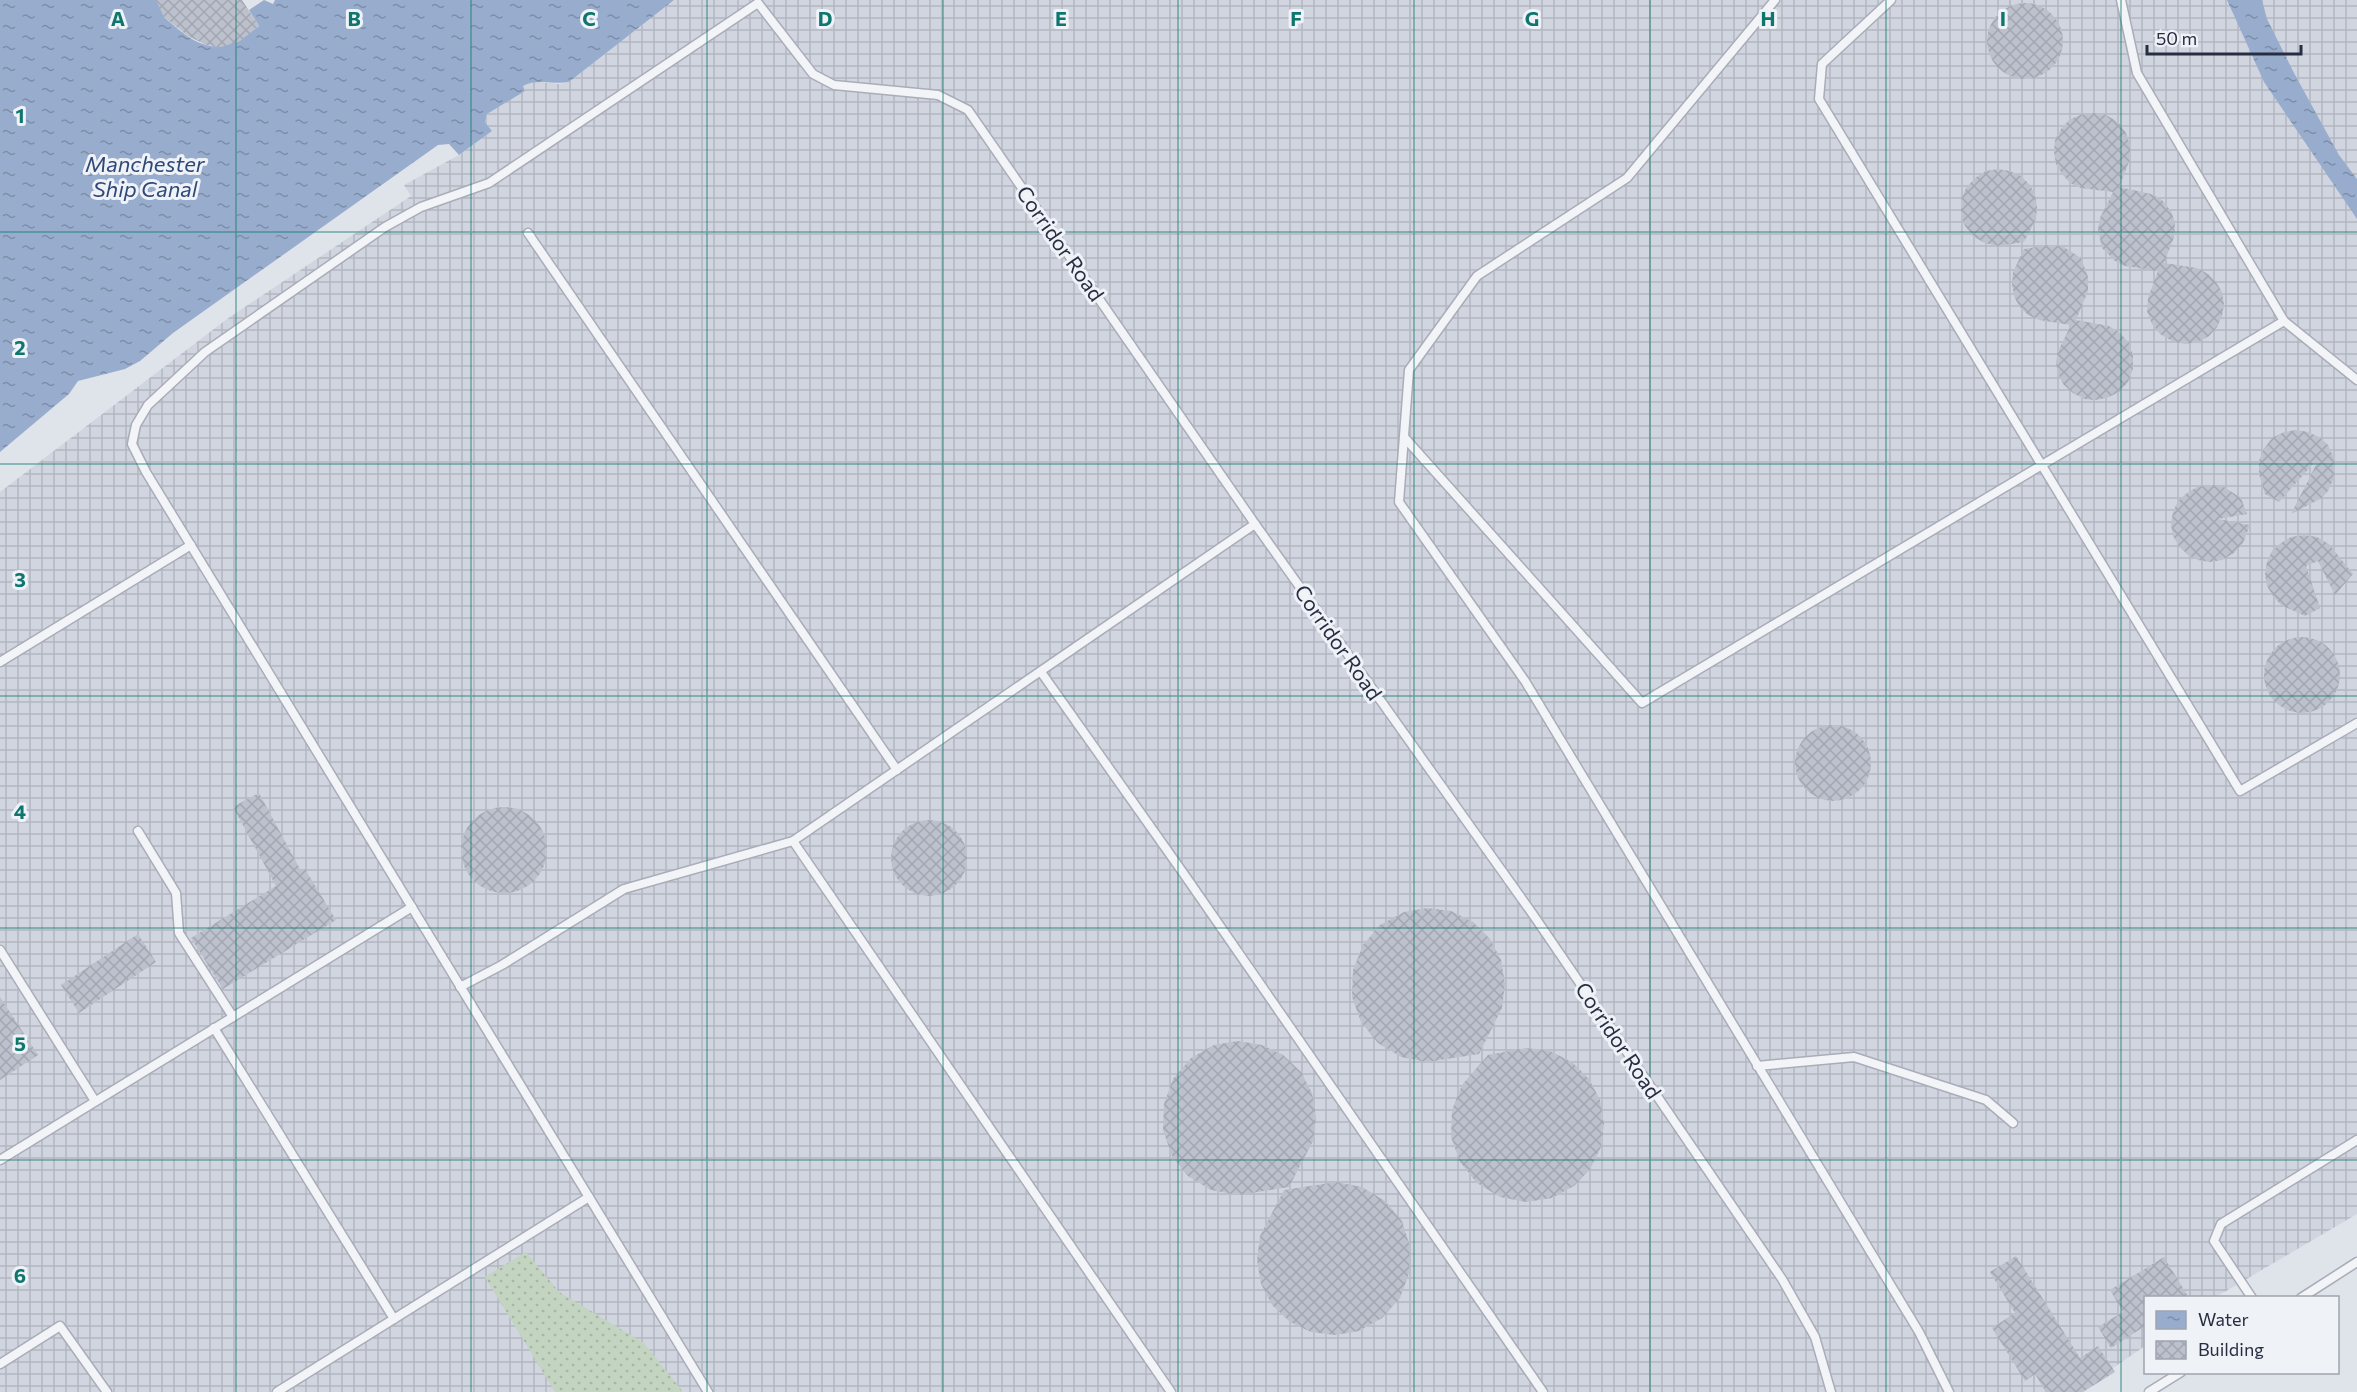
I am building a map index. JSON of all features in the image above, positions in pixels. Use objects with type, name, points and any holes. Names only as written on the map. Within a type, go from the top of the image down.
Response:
[{"type":"lane","points":[[1775,0],[1627,178],[1477,276],[1409,370],[1399,502],[1525,681],[1919,1332],[1949,1392]]},
{"type":"lane","points":[[1891,0],[1822,64],[1819,99],[2240,791],[2357,723]]},
{"type":"lane","points":[[2121,0],[2137,74],[2284,321],[2357,380]]},
{"type":"lane","name":"Corridor Road","points":[[191,545],[132,444],[136,425],[148,405],[205,352],[385,227],[421,207],[489,183],[758,3],[813,74],[834,85],[938,95],[968,110],[1255,524],[1534,916],[1782,1279],[1815,1337],[1831,1392]]},
{"type":"lane","points":[[528,232],[897,770]]},
{"type":"lane","points":[[1404,436],[1642,703],[2284,321]]},
{"type":"lane","points":[[460,987],[502,965],[624,890],[794,841],[1255,524]]},
{"type":"lane","points":[[0,662],[191,545],[708,1392]]},
{"type":"lane","points":[[1041,672],[1543,1392]]},
{"type":"lane","points":[[138,831],[176,893],[179,933],[233,1017]]},
{"type":"lane","points":[[794,841],[1171,1392]]},
{"type":"lane","points":[[0,1160],[412,907]]},
{"type":"lane","points":[[0,950],[95,1101]]},
{"type":"lane","points":[[214,1028],[394,1319]]},
{"type":"lane","points":[[1757,1065],[1854,1057],[1986,1100],[2013,1123]]},
{"type":"lane","points":[[2251,1296],[2214,1241],[2221,1224],[2357,1140]]},
{"type":"lane","points":[[277,1392],[589,1197]]},
{"type":"lane","points":[[2304,1296],[2357,1262]]},
{"type":"lane","points":[[0,1364],[60,1326],[107,1392]]},
{"type":"lane","points":[[2149,1392],[2178,1374]]},
{"type":"shaded area","points":[[674,0],[2357,0],[2357,1214],[2218,1296],[2144,1296],[2144,1347],[2078,1392],[0,1392],[0,492],[227,319],[411,196],[404,185],[459,155],[492,131],[485,122],[487,114],[525,90],[522,86],[532,81],[559,84],[569,82]]},
{"type":"green space","points":[[526,1252],[559,1292],[644,1343],[683,1392],[555,1392],[485,1277]]},
{"type":"water","name":"Manchester Ship Canal","points":[[0,0],[162,0],[164,17],[177,28],[200,43],[221,46],[232,43],[259,26],[249,10],[264,0],[273,4],[275,0],[674,0],[569,82],[534,82],[523,86],[525,91],[487,114],[485,122],[492,131],[459,155],[449,144],[438,145],[173,333],[140,361],[125,369],[78,381],[69,394],[0,452]]},
{"type":"water","points":[[2227,0],[2262,0],[2267,19],[2294,73],[2339,155],[2357,179],[2357,219],[2264,82]]},
{"type":"building","points":[[156,0],[242,0],[259,26],[240,41],[221,47],[206,45],[188,36],[164,17]]},
{"type":"building","points":[[2025,3],[2040,6],[2052,14],[2060,26],[2063,41],[2060,56],[2052,68],[2040,76],[2025,79],[2010,76],[1998,68],[1990,56],[1987,41],[1990,26],[1998,14],[2010,6]]},
{"type":"building","points":[[2093,113],[2106,115],[2118,122],[2126,133],[2130,145],[2130,159],[2119,187],[2151,194],[2162,200],[2171,211],[2175,223],[2174,237],[2164,263],[2197,268],[2208,274],[2222,292],[2224,304],[2217,327],[2209,336],[2198,342],[2185,344],[2172,341],[2160,334],[2152,324],[2147,311],[2148,298],[2158,271],[2125,266],[2115,261],[2102,248],[2098,230],[2100,218],[2113,192],[2081,188],[2070,183],[2056,164],[2055,140],[2061,129],[2069,120]]},
{"type":"building","points":[[1998,169],[2021,176],[2030,185],[2035,195],[2036,219],[2024,242],[1998,246],[1985,243],[1974,237],[1965,226],[1961,214],[1961,200],[1966,188],[1986,171]]},
{"type":"building","points":[[2051,245],[2064,247],[2081,258],[2088,277],[2088,291],[2076,320],[2109,326],[2129,343],[2133,356],[2133,369],[2128,382],[2119,392],[2107,398],[2084,399],[2064,385],[2058,374],[2056,362],[2058,351],[2071,325],[2039,320],[2028,315],[2019,306],[2014,296],[2013,272],[2024,249]]},
{"type":"building","points":[[2296,430],[2319,437],[2328,445],[2335,468],[2328,491],[2320,499],[2291,514],[2316,465],[2313,464],[2279,502],[2265,494],[2259,474],[2259,461],[2272,438],[2284,432]]},
{"type":"building","points":[[2211,485],[2224,487],[2241,498],[2247,514],[2218,519],[2250,525],[2243,543],[2234,553],[2222,560],[2210,562],[2188,555],[2173,536],[2171,524],[2178,501],[2197,487]]},
{"type":"building","points":[[2304,535],[2317,537],[2329,544],[2353,574],[2335,595],[2318,561],[2306,566],[2320,608],[2305,616],[2281,605],[2267,586],[2265,574],[2272,551],[2291,537]]},
{"type":"building","points":[[2302,637],[2317,640],[2329,648],[2337,660],[2340,675],[2337,690],[2329,702],[2317,710],[2302,713],[2287,710],[2275,702],[2267,690],[2264,675],[2267,660],[2275,648],[2287,640]]},
{"type":"building","points":[[1833,725],[1848,728],[1860,736],[1868,748],[1871,763],[1868,778],[1860,790],[1848,798],[1833,801],[1818,798],[1806,790],[1798,778],[1795,763],[1798,748],[1806,736],[1818,728]]},
{"type":"building","points":[[259,793],[301,871],[305,869],[336,920],[223,989],[191,938],[276,886],[233,807]]},
{"type":"building","points":[[504,807],[528,814],[540,826],[547,850],[540,874],[528,886],[504,893],[480,886],[468,874],[461,850],[468,826],[480,814]]},
{"type":"building","points":[[929,820],[944,823],[956,831],[964,843],[967,858],[964,873],[956,885],[944,893],[929,896],[914,893],[902,885],[894,873],[891,858],[894,843],[902,831],[914,823]]},
{"type":"building","points":[[1427,908],[1451,911],[1473,922],[1490,939],[1501,960],[1505,984],[1502,1008],[1479,1054],[1427,1062],[1401,1057],[1378,1043],[1361,1022],[1352,997],[1353,970],[1363,945],[1380,925],[1404,912]]},
{"type":"building","points":[[138,934],[156,962],[79,1013],[61,985]]},
{"type":"building","points":[[0,997],[38,1055],[0,1080]]},
{"type":"building","points":[[1238,1041],[1262,1045],[1283,1055],[1301,1072],[1312,1093],[1316,1117],[1313,1141],[1289,1187],[1238,1195],[1211,1190],[1188,1176],[1172,1156],[1163,1130],[1164,1104],[1173,1079],[1191,1058],[1214,1045]]},
{"type":"building","points":[[1526,1048],[1550,1051],[1572,1062],[1589,1079],[1600,1100],[1604,1124],[1601,1147],[1590,1169],[1574,1186],[1552,1198],[1526,1202],[1500,1197],[1477,1183],[1460,1162],[1451,1137],[1452,1110],[1462,1085],[1488,1055]]},
{"type":"building","points":[[1336,1182],[1362,1187],[1385,1201],[1402,1221],[1410,1247],[1409,1273],[1400,1298],[1382,1318],[1359,1331],[1335,1335],[1311,1332],[1290,1322],[1272,1305],[1261,1284],[1257,1260],[1260,1236],[1284,1190]]},
{"type":"building","points":[[2016,1256],[2080,1358],[2098,1346],[2115,1372],[2083,1392],[2046,1392],[2035,1374],[2025,1381],[1992,1328],[2015,1313],[1990,1272]]},
{"type":"building","points":[[2164,1257],[2188,1296],[2144,1296],[2144,1327],[2111,1348],[2098,1327],[2123,1312],[2110,1290]]}]
